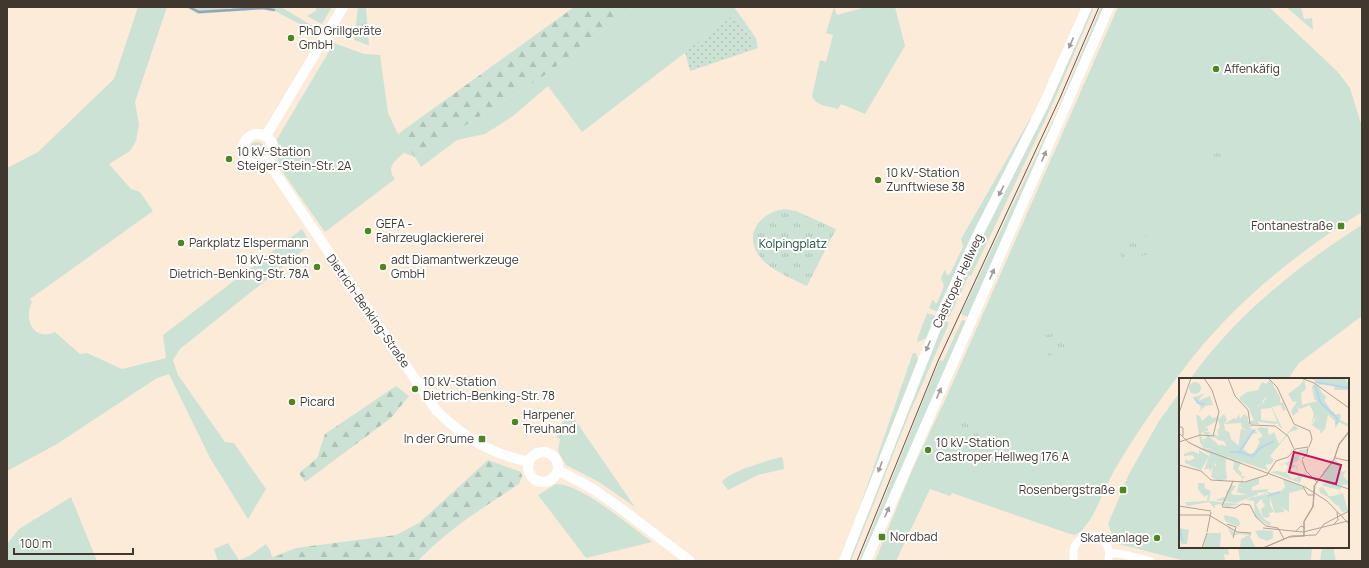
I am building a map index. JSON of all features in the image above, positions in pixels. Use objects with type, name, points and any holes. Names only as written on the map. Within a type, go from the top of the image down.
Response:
[{"type":"main road","points":[[266,136],[343,7]]},
{"type":"main road","name":"Castroper Hellweg","points":[[844,561],[941,315],[977,236],[1043,106],[1087,7]]},
{"type":"main road","points":[[866,561],[1109,7]]},
{"type":"main road","points":[[261,134],[266,136],[270,140],[273,151],[267,161],[259,164],[250,162],[242,150],[243,144],[250,136],[261,134]]},
{"type":"main road","name":"Dietrich-Benking-Straße","points":[[267,161],[436,410],[459,430],[485,448],[503,456],[530,462]]},
{"type":"main road","points":[[548,453],[556,459],[558,470],[551,480],[539,481],[531,475],[529,468],[530,462],[537,454],[548,453]]},
{"type":"main road","points":[[558,470],[619,507],[690,561]]},
{"type":"street","points":[[1074,561],[1073,553],[1078,541],[1090,536],[1096,536],[1105,542],[1109,557],[1122,554],[1150,561]]},
{"type":"green space","points":[[138,7],[167,7],[135,102],[139,125],[136,141],[130,151],[109,164],[131,189],[140,192],[153,211],[30,299],[32,302],[29,316],[30,322],[32,328],[36,332],[48,334],[55,332],[80,354],[87,353],[122,369],[166,358],[163,335],[302,229],[311,244],[180,349],[173,360],[178,375],[225,442],[234,443],[266,489],[248,519],[210,458],[169,374],[157,378],[57,444],[7,471],[7,168],[38,152],[114,79]]},
{"type":"green space","points":[[186,7],[224,7],[230,9],[235,7],[281,7],[316,28],[317,33],[273,10],[265,9],[198,14]]},
{"type":"green space","points":[[315,7],[332,7],[322,24],[307,16],[317,10]]},
{"type":"green space","points":[[358,7],[366,7],[369,45],[354,40]]},
{"type":"green space","points":[[574,7],[634,7],[542,77],[415,157],[398,134]]},
{"type":"green space","points":[[634,7],[734,7],[756,38],[758,48],[734,15],[582,132],[548,86],[513,116],[485,134],[457,140],[421,167],[415,157],[542,77]]},
{"type":"green space","points":[[834,7],[837,15],[866,7],[895,7],[905,46],[865,114],[841,104],[838,109],[819,104],[812,96],[820,60],[826,62],[833,35],[826,33]]},
{"type":"green space","points":[[1092,7],[1094,7],[1051,108],[971,276],[969,275],[949,317],[946,316],[971,260],[1054,94]]},
{"type":"green space","points":[[1101,7],[1105,7],[968,317],[961,314],[1055,116]]},
{"type":"green space","points":[[1118,7],[1270,8],[1338,72],[1350,88],[1362,127],[1362,212],[1312,246],[1264,283],[1242,303],[1201,347],[1146,420],[1114,471],[1098,506],[1082,530],[1075,535],[1067,533],[952,493],[950,496],[930,489],[896,561],[875,561],[913,468],[946,398]]},
{"type":"green space","points":[[1286,7],[1301,7],[1304,19],[1312,18],[1313,30]]},
{"type":"green space","points":[[734,15],[758,48],[690,71],[685,52]]},
{"type":"green space","points":[[334,43],[364,54],[380,55],[388,113],[398,134],[415,157],[404,153],[400,156],[391,168],[392,175],[395,179],[325,232],[277,164],[279,146],[277,139]]},
{"type":"green space","points":[[1032,118],[938,312],[929,308],[933,299],[935,303],[937,303],[944,286],[941,278],[945,269],[947,275],[950,274],[963,247],[961,239],[1030,119]]},
{"type":"green space","points":[[257,142],[263,144],[265,150],[263,156],[257,158],[251,156],[249,150],[251,144]]},
{"type":"green space","points":[[1223,144],[1225,156],[1215,158],[1211,146]]},
{"type":"green space","name":"Kolpingplatz","points":[[784,209],[796,211],[836,229],[807,286],[771,267],[759,256],[754,247],[754,230],[759,223],[765,217]]},
{"type":"green space","points":[[1362,225],[1362,316],[1299,363],[1289,378],[1191,378],[1227,334],[1247,313],[1291,275]]},
{"type":"green space","points":[[1146,236],[1150,254],[1122,260],[1118,243]]},
{"type":"green space","points":[[927,313],[936,316],[926,338],[918,342],[917,340]]},
{"type":"green space","points":[[944,320],[949,323],[908,417],[851,561],[848,561]]},
{"type":"green space","points":[[962,320],[966,321],[861,561],[859,561],[931,381],[940,360],[943,361]]},
{"type":"green space","points":[[1062,331],[1067,352],[1048,356],[1042,336]]},
{"type":"green space","points":[[913,353],[916,353],[918,360],[855,521]]},
{"type":"green space","points":[[396,386],[409,396],[391,418],[305,482],[299,473],[317,458],[325,434]]},
{"type":"green space","points":[[1179,393],[1179,548],[1228,548],[1229,555],[1224,554],[1225,561],[1185,561],[1115,543],[1108,524],[1129,474],[1159,421]]},
{"type":"green space","points":[[568,417],[575,420],[635,507],[599,482],[566,465],[558,451],[560,439],[557,438],[563,420]]},
{"type":"green space","points":[[975,418],[980,438],[962,442],[958,422]]},
{"type":"green space","points":[[781,457],[783,459],[784,469],[758,475],[728,490],[722,482],[740,470]]},
{"type":"green space","points":[[488,460],[521,472],[522,477],[519,484],[453,529],[418,561],[266,561],[296,548],[396,535],[419,523]]},
{"type":"green space","points":[[556,484],[567,486],[592,498],[652,542],[586,558],[538,495]]},
{"type":"green space","points":[[71,497],[97,561],[7,561],[7,544],[19,529]]},
{"type":"green space","points":[[228,543],[239,560],[249,556],[266,544],[272,557],[296,548],[266,561],[218,561],[214,549]]},
{"type":"green space","points":[[1238,548],[1312,548],[1311,561],[1240,561]]},
{"type":"green space","points":[[1322,548],[1333,548],[1336,561],[1320,561]]},
{"type":"waterway","points":[[189,7],[199,12],[263,8],[274,10]]},
{"type":"tram line","points":[[857,561],[938,361],[1060,98],[1099,7]]},
{"type":"place","name":"PhD Grillgeräte GmbH","points":[[291,38]]},
{"type":"place","name":"Affenkäfig","points":[[1216,69]]},
{"type":"place","name":"10 kV-Station Steiger-Stein-Str. 2A","points":[[229,159]]},
{"type":"place","name":"10 kV-Station Zunftwiese 38","points":[[878,180]]},
{"type":"place","name":"Fontanestraße","points":[[1341,226]]},
{"type":"place","name":"GEFA - Fahrzeuglackiererei","points":[[368,231]]},
{"type":"place","name":"Parkplatz Elspermann","points":[[181,243]]},
{"type":"place","name":"10 kV-Station Dietrich-Benking-Str. 78A","points":[[317,267]]},
{"type":"place","name":"adt Diamantwerkzeuge GmbH","points":[[383,267]]},
{"type":"place","name":"10 kV-Station Dietrich-Benking-Str. 78","points":[[415,389]]},
{"type":"place","name":"Picard","points":[[292,402]]},
{"type":"place","name":"Harpener Treuhand","points":[[515,422]]},
{"type":"place","name":"In der Grume","points":[[482,439]]},
{"type":"place","name":"10 kV-Station Castroper Hellweg 176 A","points":[[928,450]]},
{"type":"place","name":"Rosenbergstraße","points":[[1123,490]]},
{"type":"place","name":"Nordbad","points":[[882,537]]},
{"type":"place","name":"Skateanlage","points":[[1157,538]]}]
